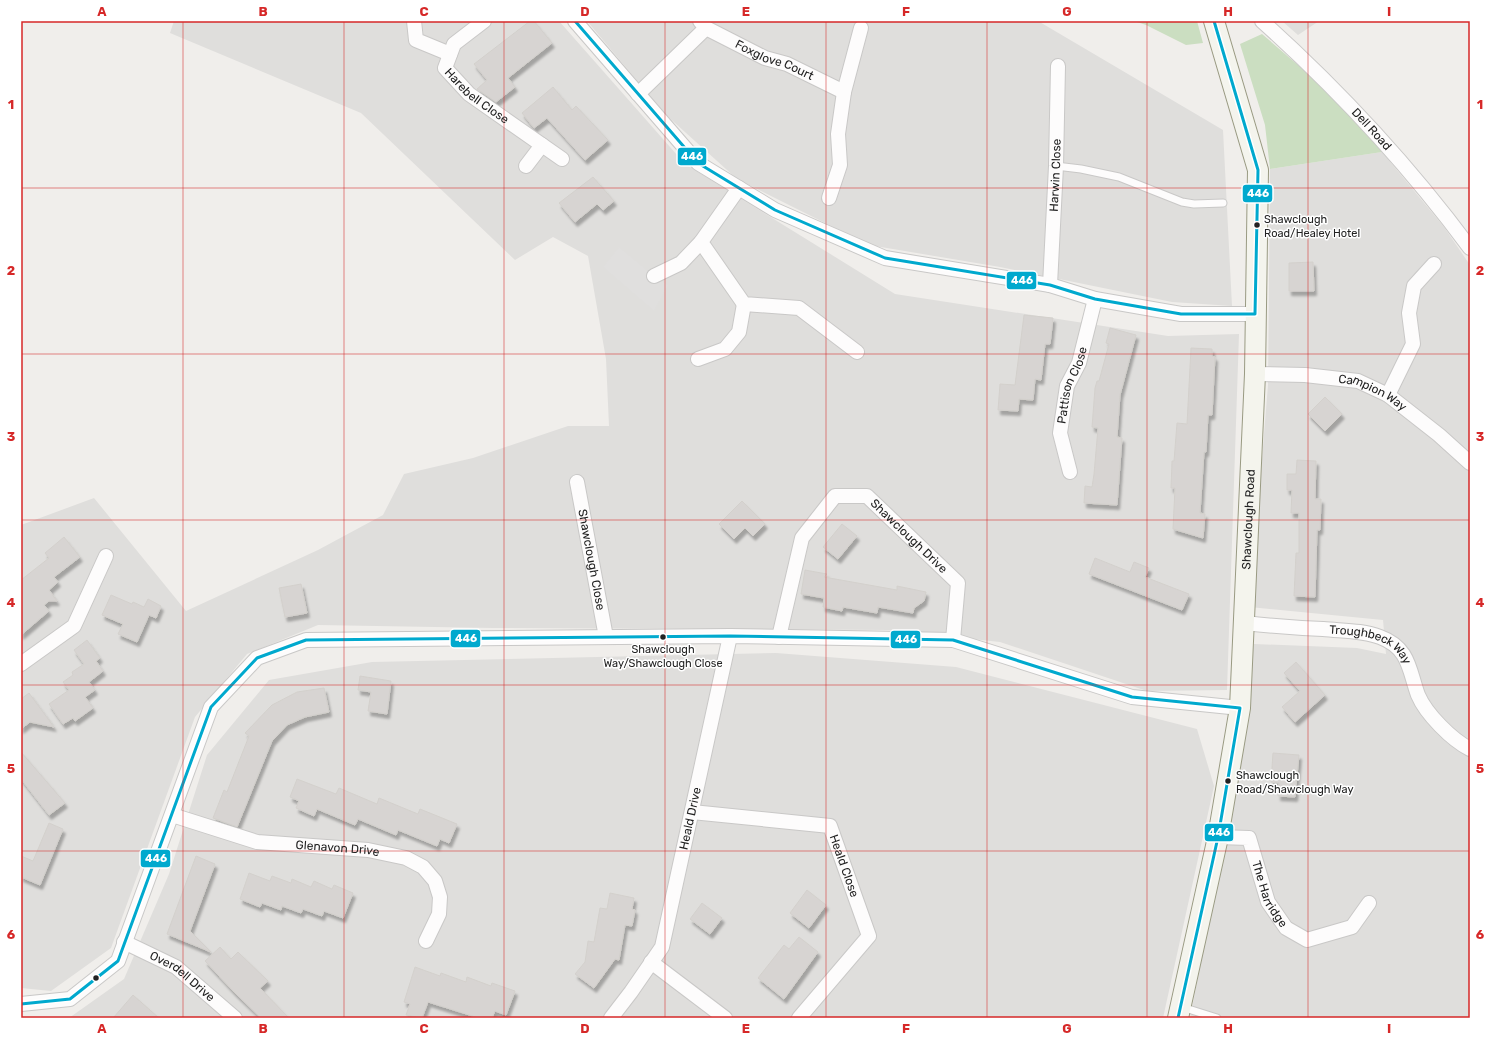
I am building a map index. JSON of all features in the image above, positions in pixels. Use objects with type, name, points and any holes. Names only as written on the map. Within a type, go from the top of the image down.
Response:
[{"type":"main road","name":"Shawclough Road","points":[[1179,1012],[1218,837],[1240,708],[1254,374],[1258,170],[1214,21]]},
{"type":"street","points":[[414,21],[416,40],[450,54]]},
{"type":"street","name":"Harebell Close","points":[[484,21],[454,44],[445,68],[468,94],[562,159]]},
{"type":"street","points":[[575,21],[698,163],[775,210],[885,258],[1050,285],[1095,299],[1181,314],[1255,314]]},
{"type":"street","name":"Dell Road","points":[[1262,21],[1360,114],[1429,193],[1470,248]]},
{"type":"street","name":"Foxglove Court","points":[[638,94],[703,24],[765,58],[787,64],[844,92]]},
{"type":"street","points":[[829,198],[840,166],[838,134],[844,92],[861,28]]},
{"type":"street","name":"Harwin Close","points":[[1050,285],[1056,166],[1058,66]]},
{"type":"street","points":[[526,166],[542,145]]},
{"type":"street","points":[[654,276],[680,263],[701,242],[739,188]]},
{"type":"street","points":[[698,359],[724,348],[739,332],[744,304],[701,242]]},
{"type":"street","points":[[1388,395],[1413,344],[1409,313],[1414,286],[1434,264]]},
{"type":"street","name":"Pattison Close","points":[[1070,472],[1060,433],[1067,386],[1079,363],[1095,299]]},
{"type":"street","points":[[744,304],[799,308],[857,352]]},
{"type":"street","name":"Campion Way","points":[[1254,374],[1305,375],[1358,381],[1388,395],[1439,434],[1470,463]]},
{"type":"street","name":"Shawclough Close","points":[[577,482],[606,637]]},
{"type":"street","name":"Shawclough Drive","points":[[779,637],[802,538],[835,496],[867,496],[958,583],[953,640]]},
{"type":"street","points":[[21,664],[74,626],[106,556]]},
{"type":"street","name":"Troughbeck Way","points":[[1244,623],[1356,632],[1381,637],[1395,646],[1404,656],[1412,669],[1418,696],[1434,718],[1449,736],[1470,749]]},
{"type":"street","points":[[21,1004],[70,999],[118,961],[211,707],[257,658],[306,640],[730,636],[953,640],[1132,697],[1240,708]]},
{"type":"street","name":"Heald Drive","points":[[611,1018],[662,947],[730,636]]},
{"type":"street","name":"Heald Close","points":[[692,812],[830,826],[868,936],[799,1018]]},
{"type":"street","name":"Glenavon Drive","points":[[172,815],[257,842],[368,850],[406,858],[422,867],[435,881],[440,897],[439,914],[426,941]]},
{"type":"street","name":"The Harridge","points":[[1218,837],[1249,838],[1268,902],[1286,928],[1307,940],[1352,927],[1369,903]]},
{"type":"street","name":"Overdell Drive","points":[[124,942],[176,967],[235,1018]]},
{"type":"street","points":[[650,962],[725,1018]]},
{"type":"lane","points":[[1056,166],[1081,169],[1119,177],[1182,202],[1201,204],[1223,202]]},
{"type":"lane","points":[[1179,1012],[1217,1018]]},
{"type":"shaded area","points":[[174,21],[559,21],[685,164],[895,294],[1168,336],[1239,334],[1227,690],[1147,691],[1000,642],[890,630],[493,628],[318,625],[247,654],[195,717],[111,948],[51,991],[21,988],[21,525],[94,498],[186,611],[318,550],[383,515],[404,474],[473,458],[568,426],[609,426],[606,359],[588,256],[553,237],[515,260],[361,113],[170,33]]},
{"type":"shaded area","points":[[587,21],[1038,21],[1223,130],[1232,306],[1172,302],[1000,267],[869,245],[737,179],[665,114]]},
{"type":"shaded area","points":[[1282,21],[1319,21],[1298,35]]},
{"type":"shaded area","points":[[1382,152],[1444,227],[1470,265],[1470,1018],[1190,1018],[1221,861],[1254,644],[1357,648],[1386,654],[1383,620],[1250,607],[1268,385],[1270,169]]},
{"type":"shaded area","points":[[619,247],[654,276],[668,285],[654,311],[603,267]]},
{"type":"shaded area","points":[[776,653],[956,667],[1197,729],[1214,786],[1163,1018],[69,1018],[124,979],[169,874],[207,755],[269,680],[372,662]]},
{"type":"green space","points":[[1134,21],[1197,21],[1203,43],[1186,45],[1146,25]]},
{"type":"green space","points":[[1262,34],[1320,84],[1353,116],[1382,152],[1270,169],[1265,125],[1240,44]]},
{"type":"building","points":[[530,21],[534,21],[552,43],[508,78],[515,87],[496,102],[477,89],[487,80],[474,64]]},
{"type":"building","points":[[553,87],[572,110],[576,106],[608,140],[585,160],[547,118],[534,128],[522,113]]},
{"type":"building","points":[[593,177],[614,201],[603,210],[597,204],[575,222],[559,203]]},
{"type":"building","points":[[1313,262],[1314,291],[1289,291],[1289,263]]},
{"type":"building","points":[[1024,315],[1053,318],[1050,344],[1045,344],[1041,380],[1035,379],[1033,400],[1019,399],[1018,411],[998,410],[1000,384],[1015,385]]},
{"type":"building","points":[[1110,328],[1136,335],[1120,395],[1117,437],[1122,438],[1117,505],[1084,503],[1085,486],[1092,487],[1094,474],[1098,428],[1092,427],[1095,388],[1097,381],[1099,381],[1109,344],[1106,343]]},
{"type":"building","points":[[1191,348],[1212,349],[1212,356],[1215,357],[1212,415],[1208,415],[1206,452],[1204,452],[1200,513],[1205,514],[1203,538],[1173,529],[1175,488],[1171,488],[1172,461],[1174,461],[1177,423],[1187,424]]},
{"type":"building","points":[[1325,397],[1342,414],[1325,431],[1308,414]]},
{"type":"building","points":[[1297,460],[1316,461],[1315,499],[1321,499],[1320,530],[1317,530],[1315,597],[1294,596],[1296,553],[1299,553],[1299,513],[1291,513],[1292,490],[1287,490],[1287,474],[1296,474]]},
{"type":"building","points":[[742,501],[765,524],[753,536],[745,528],[734,539],[719,524]]},
{"type":"building","points":[[842,524],[857,536],[838,559],[823,547]]},
{"type":"building","points":[[64,537],[80,557],[54,577],[58,582],[49,590],[57,601],[49,601],[44,605],[49,611],[21,635],[21,580],[49,558],[45,553]]},
{"type":"building","points":[[1095,558],[1130,572],[1134,562],[1149,568],[1145,577],[1189,594],[1182,610],[1089,574]]},
{"type":"building","points":[[805,570],[827,574],[824,577],[897,590],[897,586],[926,592],[924,601],[914,608],[913,613],[878,607],[877,613],[843,607],[842,611],[823,607],[824,598],[801,594]]},
{"type":"building","points":[[301,584],[307,613],[285,617],[279,588]]},
{"type":"building","points":[[111,595],[132,604],[133,602],[144,607],[148,599],[161,606],[156,618],[149,615],[137,642],[118,634],[123,624],[102,615]]},
{"type":"building","points":[[87,640],[100,658],[96,661],[103,671],[89,682],[95,690],[85,697],[93,708],[75,721],[73,718],[63,724],[49,704],[69,690],[63,682],[73,675],[72,672],[84,664],[74,650]]},
{"type":"building","points":[[1296,662],[1325,695],[1295,722],[1282,707],[1300,691],[1284,673]]},
{"type":"building","points":[[360,676],[391,681],[387,714],[368,711],[371,692],[358,690]]},
{"type":"building","points":[[324,688],[329,712],[305,717],[287,725],[272,741],[237,827],[213,818],[224,790],[227,792],[249,736],[245,733],[272,705],[297,692]]},
{"type":"building","points":[[29,693],[54,727],[30,722],[21,729],[21,699]]},
{"type":"building","points":[[21,752],[65,803],[49,815],[21,779]]},
{"type":"building","points":[[1273,753],[1299,755],[1295,797],[1278,796],[1279,783],[1271,782]]},
{"type":"building","points":[[297,779],[336,794],[339,788],[377,804],[379,798],[418,814],[420,809],[457,824],[449,843],[440,839],[437,846],[398,830],[396,835],[358,819],[355,825],[317,809],[314,816],[296,808],[299,801],[290,797]]},
{"type":"building","points":[[49,823],[63,829],[40,885],[21,877],[21,856],[33,861]]},
{"type":"building","points":[[196,856],[215,864],[190,931],[211,952],[167,934]]},
{"type":"building","points":[[249,873],[270,881],[272,876],[291,883],[292,879],[311,887],[314,881],[332,889],[334,885],[353,893],[343,918],[324,911],[322,916],[303,909],[301,913],[282,906],[281,910],[262,903],[260,907],[240,899]]},
{"type":"building","points":[[807,890],[826,905],[809,928],[790,913]]},
{"type":"building","points":[[610,893],[634,898],[632,909],[635,910],[632,926],[625,925],[619,960],[615,959],[594,988],[575,974],[585,962],[588,941],[594,942],[600,908],[607,909]]},
{"type":"building","points":[[702,903],[722,918],[710,934],[690,919]]},
{"type":"building","points":[[799,937],[818,952],[784,999],[758,978],[784,945],[789,949]]},
{"type":"building","points":[[220,947],[231,959],[238,952],[268,981],[260,988],[289,1018],[261,1018],[234,992],[205,961]]},
{"type":"building","points":[[415,967],[440,976],[441,973],[466,982],[467,977],[491,986],[492,983],[515,991],[506,1015],[495,1011],[492,1018],[479,1018],[428,1002],[422,1018],[406,1015],[410,1004],[404,1002]]},
{"type":"building","points":[[133,995],[159,1018],[113,1018]]},
{"type":"transit line","name":"446","points":[[575,21],[698,163],[775,210],[885,258],[1050,285],[1095,299],[1181,314],[1255,314],[1258,170],[1214,21]]},
{"type":"transit line","name":"446","points":[[21,1004],[70,999],[118,961],[211,707],[257,658],[306,640],[730,636],[953,640],[1132,697],[1240,708],[1218,837],[1178,1018]]},
{"type":"place","name":"Shawclough Road/Healey Hotel","points":[[1257,225]]},
{"type":"place","name":"Shawclough Way/Shawclough Close","points":[[663,637]]},
{"type":"place","name":"Shawclough Road/Shawclough Way","points":[[1228,781]]}]
